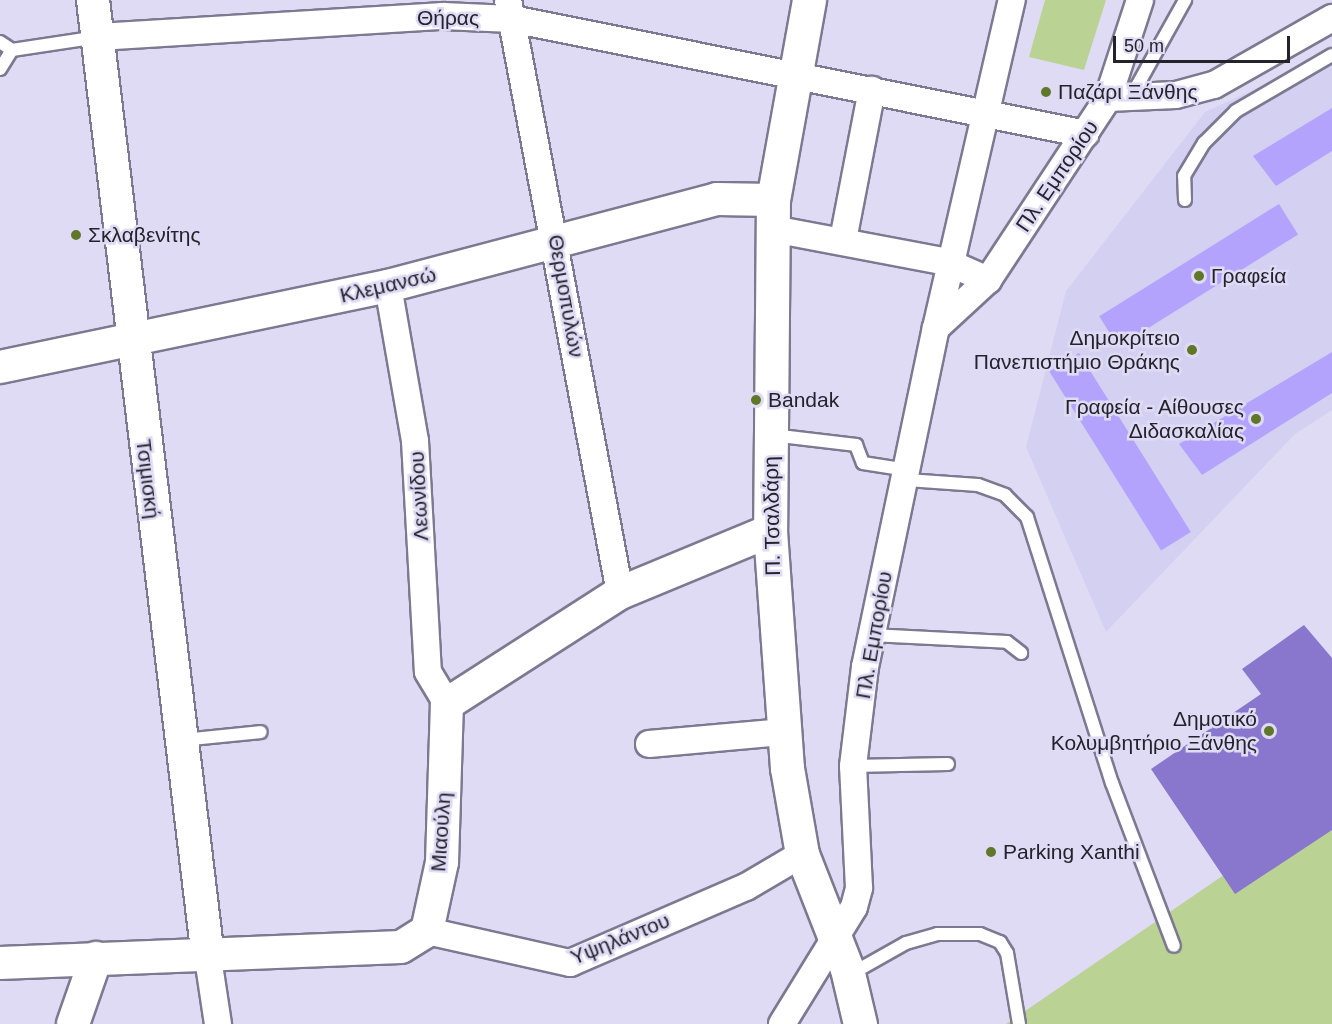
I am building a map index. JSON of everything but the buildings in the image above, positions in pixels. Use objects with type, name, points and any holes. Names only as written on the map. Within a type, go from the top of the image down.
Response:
[{"type":"main road","name":"Π. Τσαλδάρη","points":[[809,0],[794,72],[773,214],[770,531],[784,732],[802,854],[849,975],[860,1024]]},
{"type":"street","name":"Τσιμισκή","points":[[93,0],[131,343],[208,958]]},
{"type":"street","name":"Πλ. Εμπορίου","points":[[782,1024],[836,940],[859,888],[853,766],[871,635],[907,475],[947,262],[1012,0]]},
{"type":"street","name":"Πλ. Εμπορίου","points":[[936,328],[988,280],[1086,134],[1120,96],[1140,0]]},
{"type":"street","name":"Θήρας","points":[[98,37],[510,10],[982,115],[1086,134]]},
{"type":"street","name":"Θερμοπυλών","points":[[510,10],[557,243],[620,592]]},
{"type":"street","points":[[1120,96],[1176,95],[1214,85],[1332,18]]},
{"type":"street","points":[[843,240],[872,90]]},
{"type":"street","name":"Κλεμανσώ","points":[[0,367],[131,343],[388,286],[717,199],[773,214]]},
{"type":"street","points":[[773,214],[843,240],[947,262],[988,280]]},
{"type":"street","name":"Λεωνίδου","points":[[388,286],[415,441],[428,672],[447,704]]},
{"type":"street","points":[[447,704],[620,592],[770,531]]},
{"type":"street","name":"Μιαούλη","points":[[427,931],[442,862],[447,704]]},
{"type":"street","points":[[649,744],[784,732]]},
{"type":"street","name":"Υψηλάντου","points":[[427,931],[570,963],[746,887],[802,854]]},
{"type":"street","points":[[0,963],[96,958],[208,958],[401,947],[427,931]]},
{"type":"street","points":[[73,1024],[96,958]]},
{"type":"street","points":[[208,958],[218,1024]]},
{"type":"lane","points":[[1120,96],[1185,0]]},
{"type":"lane","points":[[0,42],[12,50],[98,37]]},
{"type":"lane","points":[[0,69],[12,50]]},
{"type":"lane","points":[[1185,200],[1184,176],[1204,143],[1236,111],[1332,55]]},
{"type":"lane","points":[[771,435],[856,445],[863,463],[907,475],[978,485],[1005,495],[1027,517],[1112,783],[1174,946]]},
{"type":"lane","points":[[871,635],[1007,642],[1022,653]]},
{"type":"lane","points":[[181,741],[261,732]]},
{"type":"lane","points":[[853,766],[948,764]]},
{"type":"lane","points":[[849,975],[906,943],[937,934],[980,934],[1000,942],[1007,953],[1019,1024]]},
{"type":"shaded area","name":"Δημοκρίτειο Πανεπιστήμιο Θράκης","points":[[1332,54],[1332,410],[1295,434],[1106,632],[1026,447],[1066,291],[1205,112]]},
{"type":"shaded area","name":"Δημοτικό Κολυμβητήριο Ξάνθης","points":[[1304,625],[1332,658],[1332,830],[1235,894],[1151,769],[1261,694],[1242,669]]},
{"type":"green space","points":[[1045,0],[1106,0],[1084,70],[1029,57]]},
{"type":"green space","points":[[1332,801],[1332,1024],[1006,1024]]},
{"type":"place","name":"Παζάρι Ξάνθης","points":[[1046,92]]},
{"type":"place","name":"Σκλαβενίτης","points":[[76,235]]},
{"type":"place","name":"Γραφεία","points":[[1199,276]]},
{"type":"place","name":"Δημοκρίτειο Πανεπιστήμιο Θράκης","points":[[1192,350]]},
{"type":"place","name":"Bandak","points":[[756,400]]},
{"type":"place","name":"Γραφεία - Αίθουσες Διδασκαλίας","points":[[1256,419]]},
{"type":"place","name":"Δημοτικό Κολυμβητήριο Ξάνθης","points":[[1269,731]]},
{"type":"place","name":"Parking Xanthi","points":[[991,852]]}]
